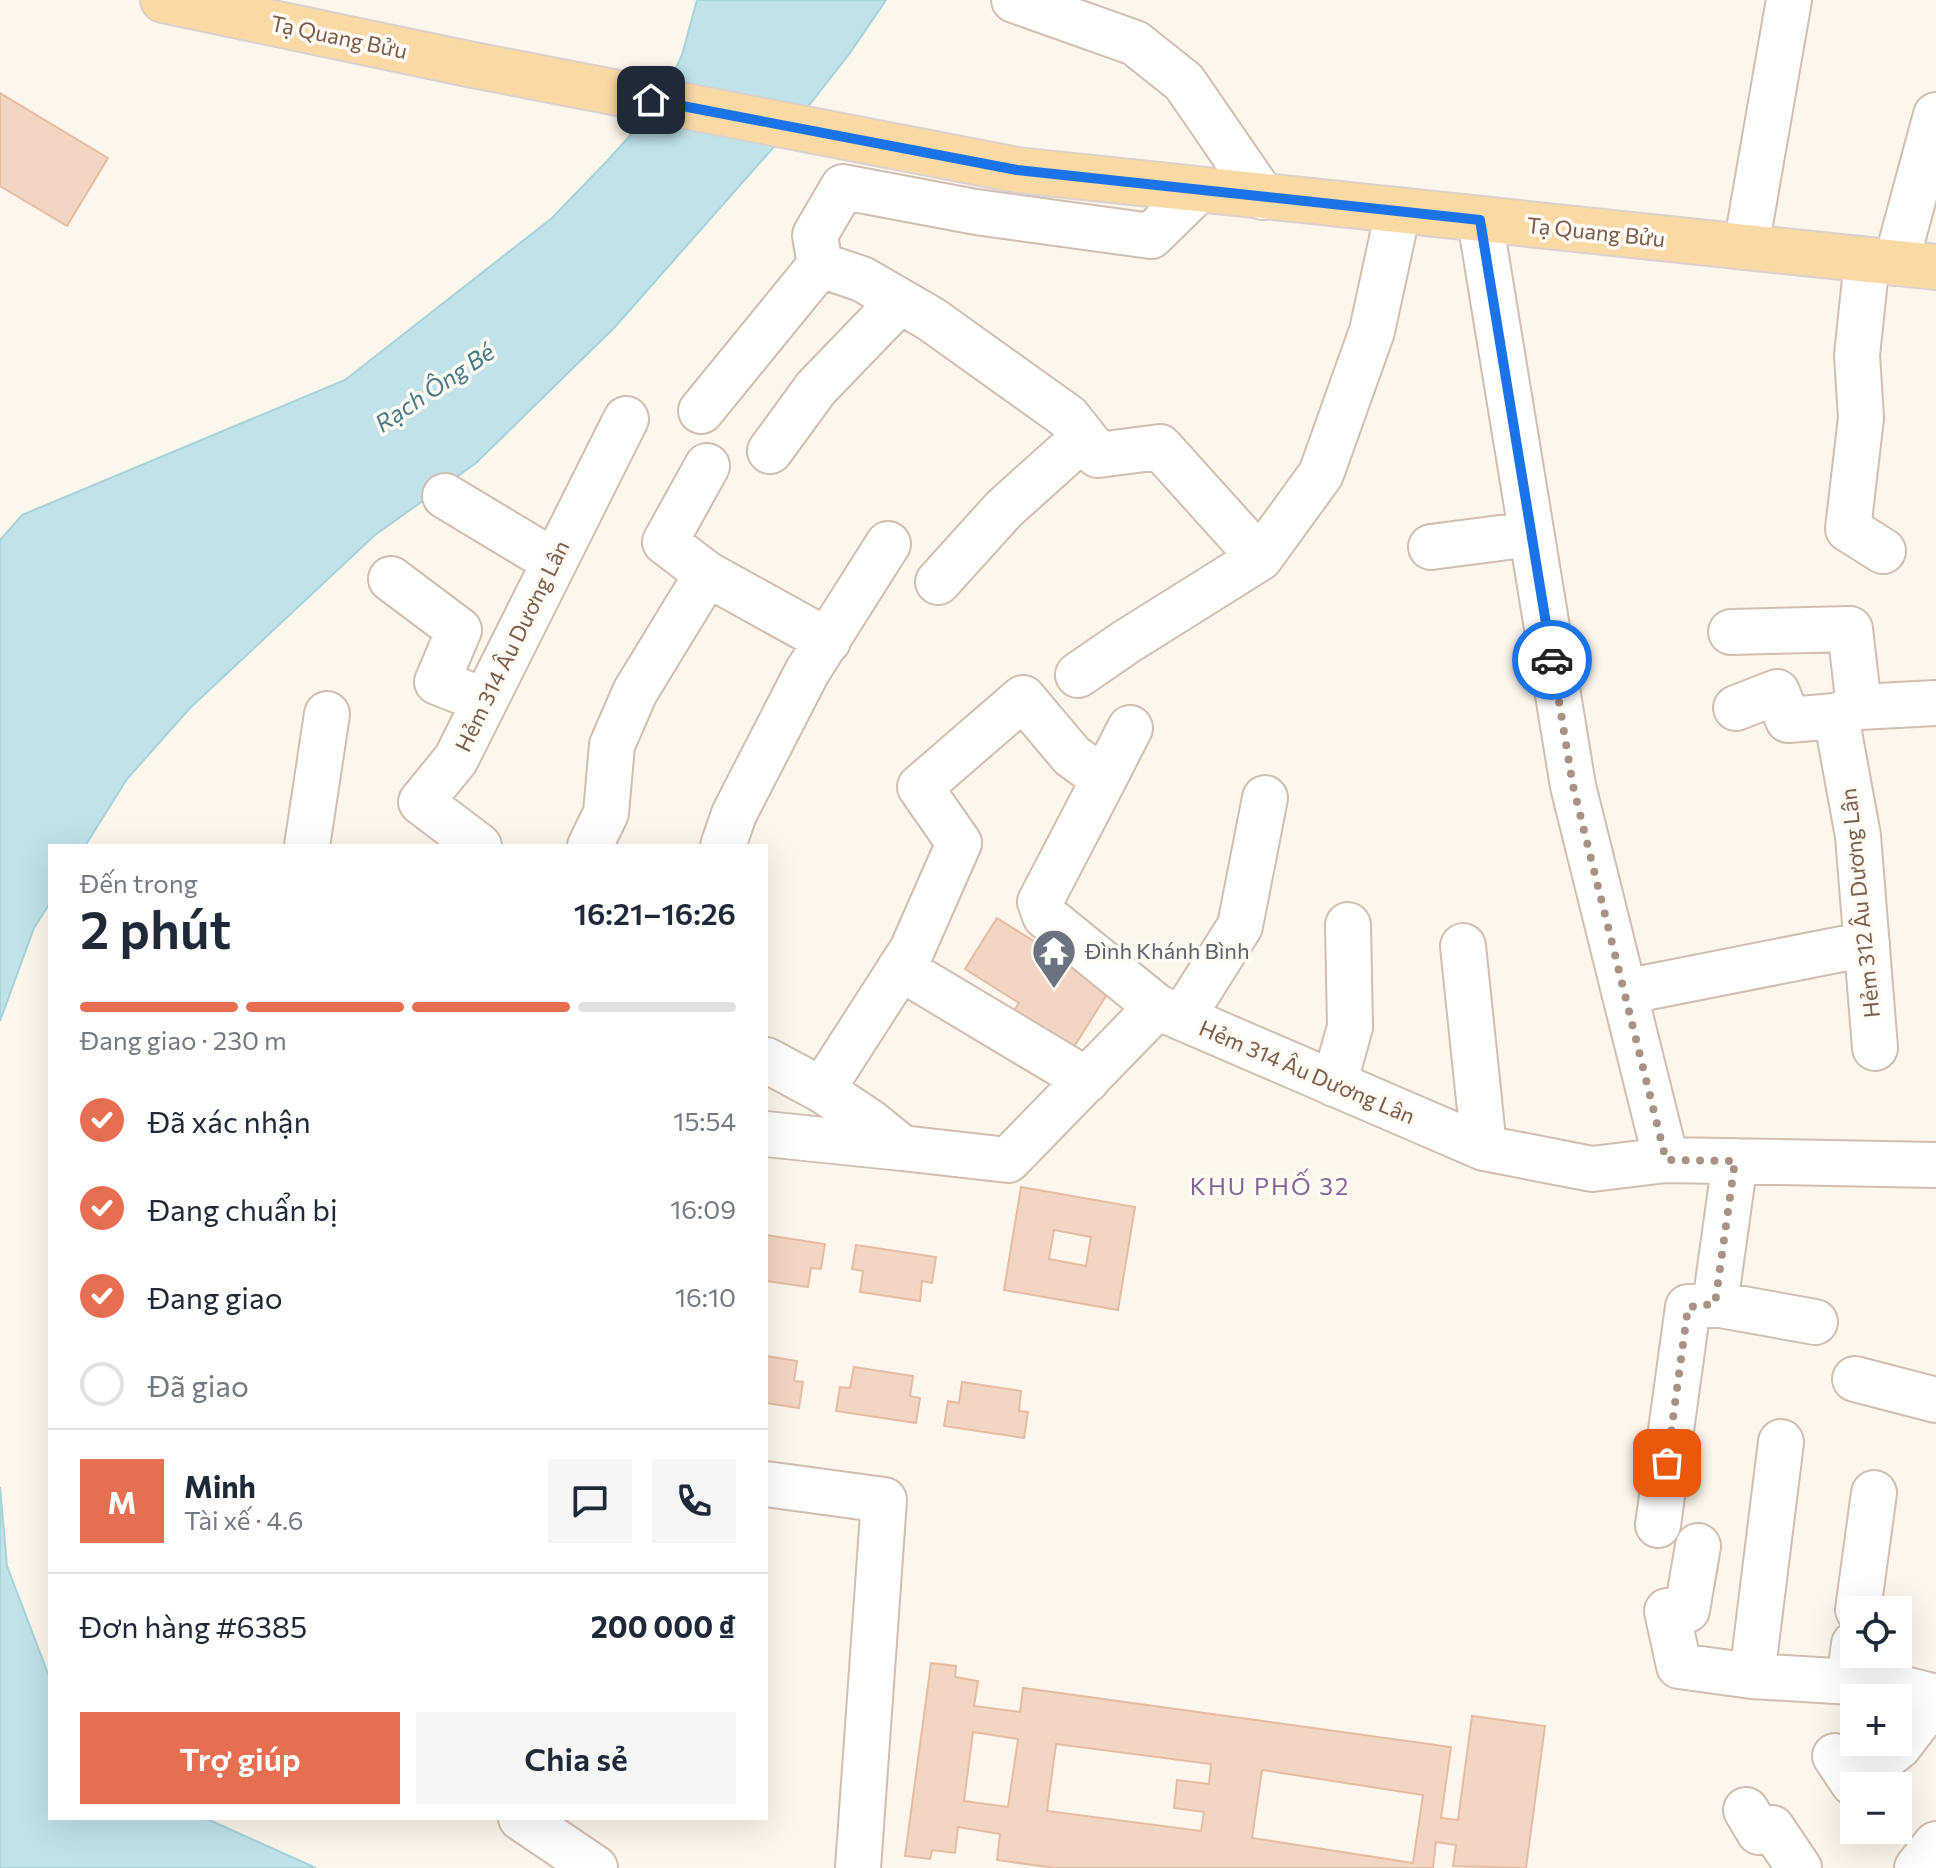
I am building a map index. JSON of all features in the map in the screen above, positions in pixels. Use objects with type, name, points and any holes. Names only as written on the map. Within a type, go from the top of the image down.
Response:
[{"type":"main road","name":"Tạ Quang Bửu","points":[[163,0],[468,64],[1017,170],[1900,264]]},
{"type":"street","points":[[1014,0],[1135,43],[1184,82],[1263,197]]},
{"type":"street","points":[[1746,247],[1789,0]]},
{"type":"street","points":[[1883,551],[1848,529],[1861,418],[1857,355],[1900,264],[1936,115]]},
{"type":"street","points":[[701,411],[820,265],[815,235],[843,187],[976,212],[1151,236],[1198,190]]},
{"type":"street","points":[[1078,675],[1260,558],[1321,474],[1372,331],[1398,211]]},
{"type":"street","points":[[1480,220],[1573,786],[1666,1160]]},
{"type":"street","points":[[820,265],[862,279],[931,319],[1068,417],[1098,455],[1160,447],[1260,558]]},
{"type":"street","points":[[770,451],[816,388],[900,301]]},
{"type":"street","name":"Hẻm 314 Âu Dương Lân","points":[[476,844],[421,802],[456,759],[626,419]]},
{"type":"street","points":[[938,582],[1004,509],[1084,437]]},
{"type":"street","points":[[707,466],[665,542],[707,574],[828,641]]},
{"type":"street","points":[[445,496],[553,561]]},
{"type":"street","points":[[1431,547],[1531,534]]},
{"type":"street","points":[[724,844],[741,800],[807,672],[888,544]]},
{"type":"street","points":[[591,844],[606,813],[612,745],[635,692],[707,574]]},
{"type":"street","points":[[391,579],[459,630],[437,682],[485,701]]},
{"type":"street","name":"Hẻm 312 Âu Dương Lân","points":[[1731,632],[1850,629],[1848,712],[1875,1048]]},
{"type":"street","points":[[1736,708],[1777,692],[1788,720],[1936,703]]},
{"type":"street","points":[[822,1090],[912,950],[959,843],[920,787],[1023,698],[1072,756],[1104,779],[1130,728]]},
{"type":"street","points":[[307,844],[327,714]]},
{"type":"street","name":"Hẻm 314 Âu Dương Lân","points":[[1104,779],[1040,902],[1041,909],[1045,916],[1169,1013],[1484,1148],[1592,1169],[1666,1160],[1936,1165]]},
{"type":"street","points":[[768,1134],[1008,1160],[1087,1080],[1169,1013],[1240,926],[1265,798]]},
{"type":"street","points":[[1334,1084],[1350,1027],[1348,925]]},
{"type":"street","points":[[1624,992],[1867,944]]},
{"type":"street","points":[[1463,946],[1484,1148]]},
{"type":"street","points":[[900,968],[1087,1080]]},
{"type":"street","points":[[768,1061],[822,1090],[902,1148]]},
{"type":"street","points":[[1715,1304],[1735,1161]]},
{"type":"street","points":[[1658,1525],[1688,1307],[1715,1304],[1815,1322]]},
{"type":"street","points":[[1855,1379],[1936,1400]]},
{"type":"street","points":[[1752,1676],[1781,1442]]},
{"type":"street","points":[[768,1484],[884,1500],[858,1868]]},
{"type":"street","points":[[1860,1596],[1874,1493]]},
{"type":"street","points":[[1698,1546],[1687,1610],[1667,1611],[1679,1666],[1752,1676],[1840,1665]]},
{"type":"street","points":[[1835,1756],[1853,1783],[1899,1746],[1936,1698],[1884,1684],[1860,1668]]},
{"type":"street","points":[[1746,1810],[1759,1832],[1772,1828],[1799,1868]]},
{"type":"street","points":[[524,1820],[595,1868]]},
{"type":"street","points":[[1917,1868],[1936,1844]]},
{"type":"water","name":"Rạch Ông Bé","points":[[697,0],[886,0],[850,53],[795,123],[614,328],[476,463],[375,535],[190,708],[127,779],[86,844],[48,844],[48,906],[34,928],[0,1021],[0,540],[22,515],[345,380],[552,218],[660,103],[682,55]]},
{"type":"water","points":[[0,1487],[7,1566],[48,1674],[48,1820],[209,1820],[316,1868],[0,1868]]},
{"type":"building","points":[[0,93],[108,158],[67,226],[0,186]]},
{"type":"building","name":"Đình Khánh Bình","points":[[997,918],[1051,952],[1059,940],[1118,977],[1070,1053],[1011,1015],[1019,1003],[965,969]]},
{"type":"building","points":[[1021,1187],[1135,1207],[1118,1310],[1004,1290]],"holes":[[[1054,1230],[1091,1237],[1086,1266],[1049,1259]]]},
{"type":"building","points":[[768,1235],[825,1244],[821,1269],[811,1268],[808,1287],[768,1281]]},
{"type":"building","points":[[856,1245],[936,1257],[932,1283],[922,1281],[920,1301],[860,1292],[863,1271],[852,1269]]},
{"type":"building","points":[[768,1356],[797,1361],[794,1381],[803,1382],[799,1408],[768,1403]]},
{"type":"building","points":[[854,1367],[913,1376],[910,1396],[920,1398],[916,1423],[836,1411],[840,1387],[850,1388]]},
{"type":"building","points":[[962,1382],[1021,1391],[1019,1411],[1028,1412],[1024,1438],[944,1426],[948,1401],[959,1403]]},
{"type":"building","points":[[931,1663],[956,1666],[955,1677],[978,1681],[974,1706],[1020,1712],[1023,1688],[1451,1747],[1441,1818],[1458,1820],[1472,1716],[1545,1726],[1526,1868],[1453,1866],[1456,1845],[1436,1842],[1433,1868],[1055,1868],[997,1860],[1000,1834],[958,1827],[955,1853],[932,1850],[930,1859],[905,1856]],"holes":[[[973,1732],[1018,1739],[1008,1807],[964,1801]],[[1056,1744],[1211,1764],[1209,1784],[1177,1780],[1174,1808],[1204,1812],[1201,1831],[1047,1811]],[[1262,1770],[1423,1795],[1413,1863],[1252,1838]]]},
{"type":"way so far","points":[[1552,660],[1573,786],[1666,1160],[1735,1161],[1715,1304],[1688,1307],[1667,1463]]},
{"type":"place","name":"Đình Khánh Bình","points":[[1054,990]]},
{"type":"district","name":"KHU PHỐ 32","points":[[1270,1187]]},
{"type":"route","points":[[651,100],[1017,170],[1480,220],[1552,660]]}]
